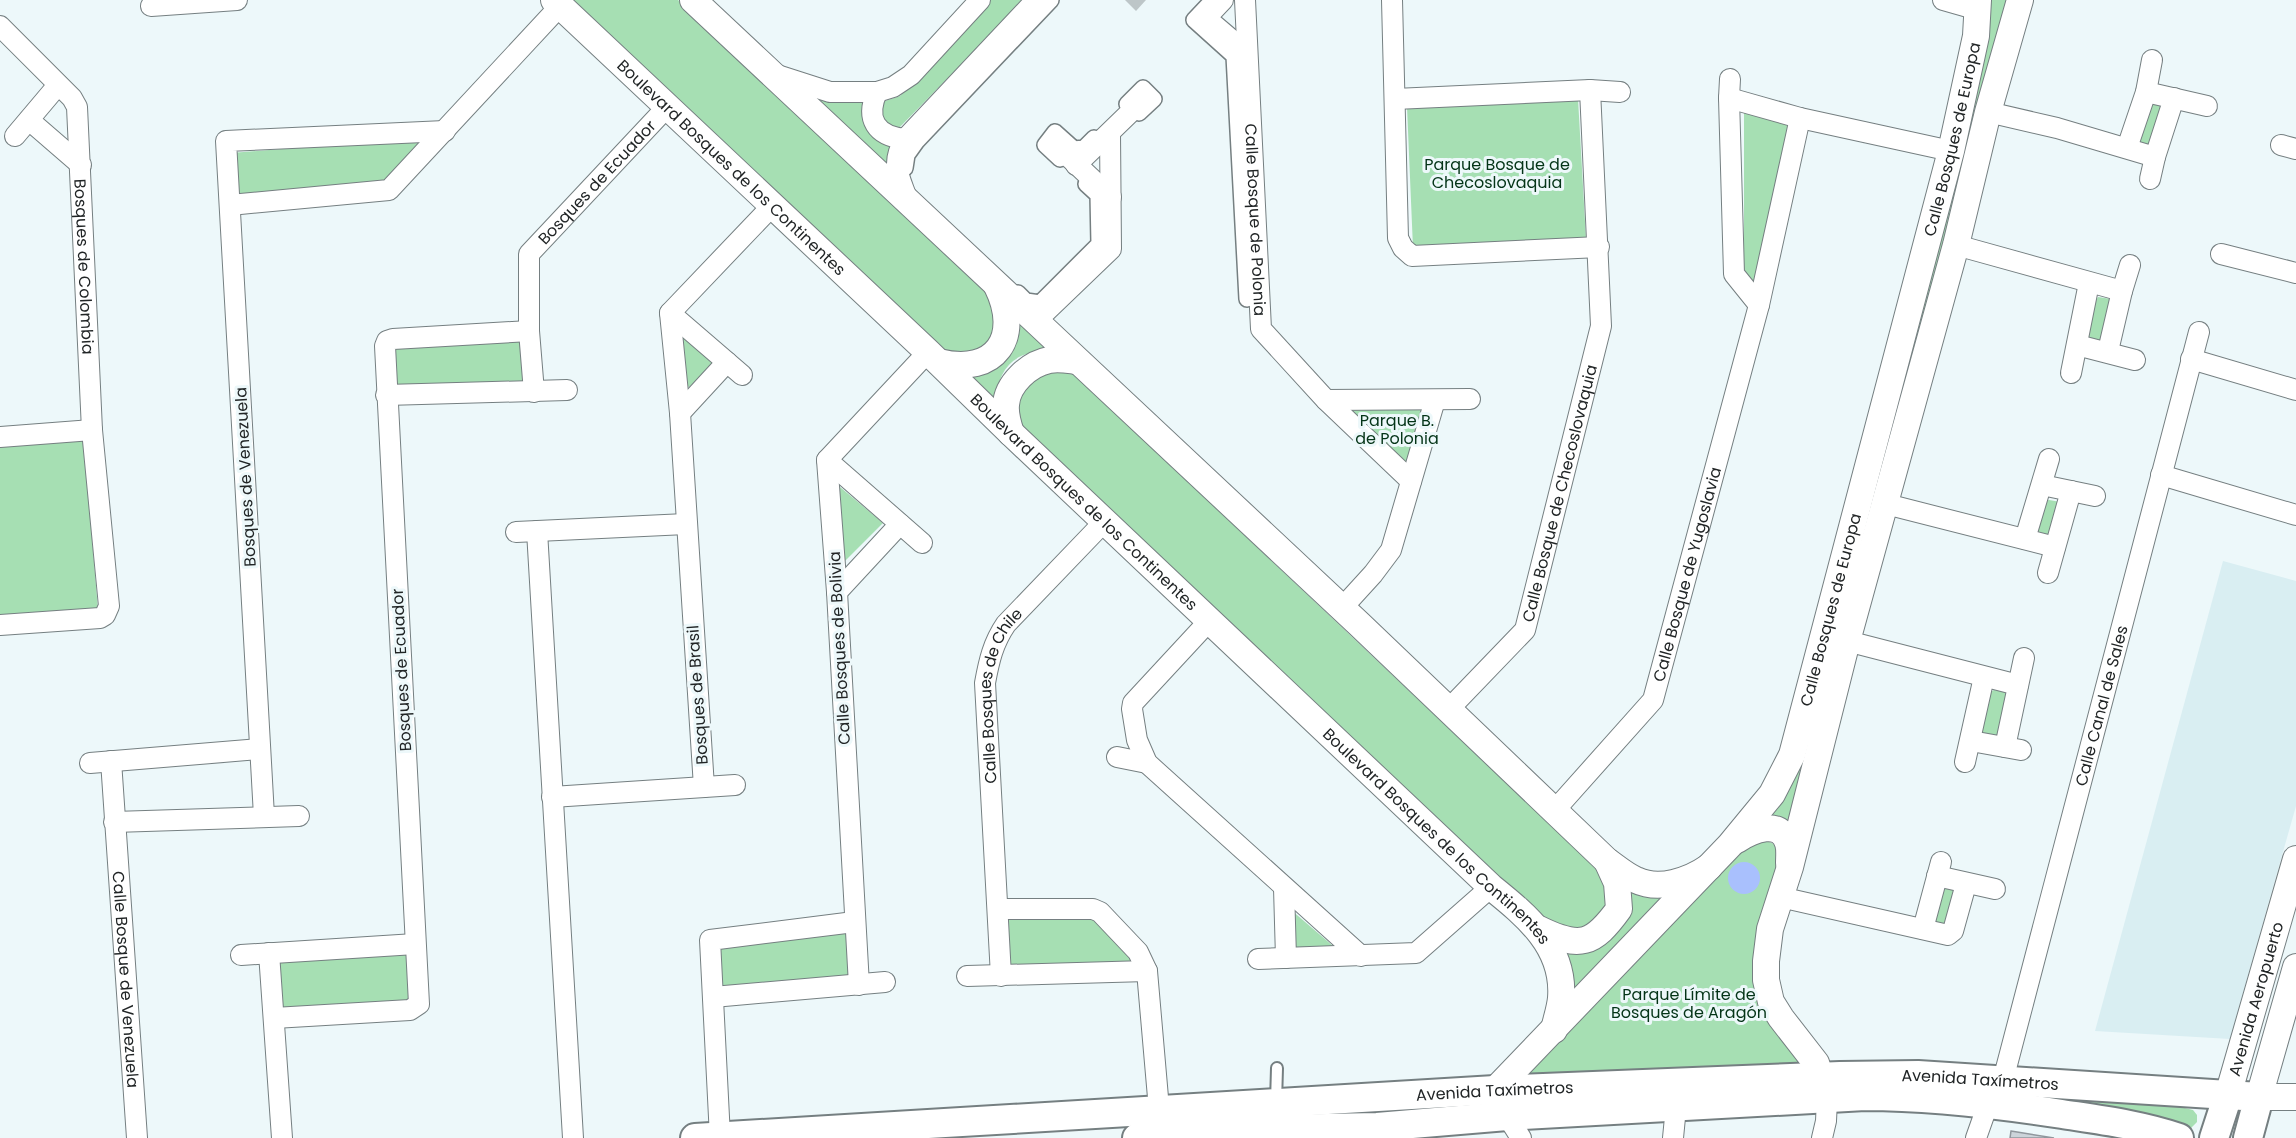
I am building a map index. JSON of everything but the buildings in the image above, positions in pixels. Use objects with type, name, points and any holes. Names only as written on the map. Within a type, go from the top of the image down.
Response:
[{"type":"main road","name":"Avenida Taxímetros","points":[[708,1137],[983,1129],[1159,1108],[1277,1116],[1376,1133],[1514,1127],[1918,1075],[2259,1097]]},
{"type":"main road","name":"Avenida Taxímetros","points":[[1137,1138],[1222,1135],[1277,1116],[1496,1090],[1825,1088],[1865,1096],[1906,1096],[1988,1104],[2121,1123],[2179,1138]]},
{"type":"main road","name":"Avenida Aeropuerto","points":[[2214,1138],[2228,1095]]},
{"type":"main road","name":"Avenida Aeropuerto","points":[[2248,1138],[2259,1097]]},
{"type":"street","points":[[155,0],[151,6],[237,0]]},
{"type":"street","points":[[693,0],[1342,608],[1607,861],[1634,880],[1654,886],[1696,876],[1709,867]]},
{"type":"street","points":[[774,74],[830,92],[877,92],[893,87],[911,75],[980,0]]},
{"type":"street","points":[[908,201],[897,168],[897,153],[905,139],[1036,0]]},
{"type":"street","points":[[1051,0],[916,141],[907,155],[905,170],[910,186],[1026,301],[1040,303],[1100,244],[1098,195],[1045,145],[1055,132],[1074,149],[1084,148],[1143,88],[1154,99],[1076,165]]},
{"type":"street","points":[[1214,0],[1194,20],[1234,56],[1247,299]]},
{"type":"street","points":[[1223,0],[1206,18],[1246,52]]},
{"type":"street","name":"Calle Bosque de Polonia","points":[[1245,0],[1261,329],[1326,400],[1411,481]]},
{"type":"street","points":[[1392,0],[1398,238],[1403,248],[1412,256],[1599,247]]},
{"type":"street","points":[[1943,0],[1978,5]]},
{"type":"street","name":"Calle Bosques de Europa","points":[[1825,1088],[1816,1064],[1780,1018],[1771,1002],[1766,980],[1770,929],[1790,867],[1847,641],[1956,245],[1988,112],[2020,0]]},
{"type":"street","points":[[230,205],[386,191],[445,131],[557,3]]},
{"type":"street","name":"Boulevard Bosques de los Continentes","points":[[557,3],[934,357],[1104,522],[1491,887],[1539,929],[1556,961],[1561,980],[1561,999],[1554,1030]]},
{"type":"street","name":"Calle Bosques de Europa","points":[[1496,1090],[1730,845],[1772,794],[1792,755],[1951,151],[1976,36],[1978,5]]},
{"type":"street","points":[[0,26],[58,85],[15,136]]},
{"type":"street","points":[[2127,148],[2146,92],[2152,60]]},
{"type":"street","name":"Bosques de Colombia","points":[[0,625],[100,618],[108,611],[92,430],[81,165],[75,103],[58,85]]},
{"type":"street","points":[[1759,305],[1734,274],[1729,88],[1800,118],[1951,151]]},
{"type":"street","points":[[1395,99],[1590,90],[1620,92]]},
{"type":"street","name":"Calle Bosque de Checoslovaquia","points":[[1448,710],[1525,630],[1601,326],[1590,90]]},
{"type":"street","points":[[877,92],[871,105],[871,116],[882,132],[892,138],[905,139]]},
{"type":"street","points":[[2146,92],[2207,106]]},
{"type":"street","points":[[2150,179],[2174,98]]},
{"type":"street","points":[[1036,321],[1111,249],[1111,196],[1116,132],[1143,100]]},
{"type":"street","name":"Bosques de Ecuador","points":[[534,392],[529,255],[667,107]]},
{"type":"street","points":[[1988,112],[2057,128],[2155,157]]},
{"type":"street","name":"Calle Bosque de Yugoslavia","points":[[1554,811],[1653,700],[1759,305],[1800,118]]},
{"type":"street","points":[[28,120],[81,165]]},
{"type":"street","name":"Bosques de Venezuela","points":[[264,816],[226,141],[445,131]]},
{"type":"street","points":[[1055,144],[1111,196]]},
{"type":"street","points":[[742,375],[670,313],[772,206]]},
{"type":"street","points":[[1956,245],[2122,291]]},
{"type":"street","points":[[2221,254],[2296,273]]},
{"type":"street","points":[[2108,351],[2130,265]]},
{"type":"street","points":[[922,543],[827,460],[934,357],[964,366],[983,363],[999,348],[1008,325],[1003,301],[994,281]]},
{"type":"street","points":[[2071,373],[2089,283]]},
{"type":"street","name":"Bosques de Brasil","points":[[552,797],[704,787],[680,413],[670,313]]},
{"type":"street","name":"Bosques de Ecuador","points":[[274,1018],[414,1009],[420,1000],[415,944],[385,346],[390,339],[530,331]]},
{"type":"street","name":"Calle Canal de Sales","points":[[2003,1080],[2199,332]]},
{"type":"street","points":[[2077,345],[2108,351],[2135,360]]},
{"type":"street","points":[[2191,358],[2296,390]]},
{"type":"street","points":[[1011,433],[1007,419],[1006,399],[1012,386],[1024,372],[1039,363],[1050,360],[1077,361]]},
{"type":"street","points":[[680,413],[727,362]]},
{"type":"street","points":[[386,395],[567,390]]},
{"type":"street","points":[[1326,400],[1470,399]]},
{"type":"street","points":[[1342,608],[1391,550],[1435,400]]},
{"type":"street","points":[[0,437],[92,430]]},
{"type":"street","points":[[2025,539],[2049,459]]},
{"type":"street","name":"Calle Bosques de Bolivia","points":[[827,460],[837,592],[859,985]]},
{"type":"street","points":[[2161,475],[2296,515]]},
{"type":"street","points":[[2042,485],[2096,496]]},
{"type":"street","points":[[2048,573],[2071,491]]},
{"type":"street","points":[[1886,504],[2055,547]]},
{"type":"street","name":"Calle Bosques de Chile","points":[[1000,976],[985,683],[990,656],[996,638],[1006,624],[1104,522]]},
{"type":"street","points":[[516,532],[686,524]]},
{"type":"street","points":[[837,592],[900,524]]},
{"type":"street","points":[[537,531],[573,1138]]},
{"type":"street","points":[[1209,621],[1133,703],[1137,740],[1147,764],[1361,956]]},
{"type":"street","points":[[1847,641],[2018,684]]},
{"type":"street","points":[[1971,741],[2013,749],[2018,684],[2024,658]]},
{"type":"street","points":[[1965,762],[1984,677]]},
{"type":"street","points":[[90,763],[260,749]]},
{"type":"street","points":[[1118,757],[1147,764]]},
{"type":"street","points":[[111,761],[114,822],[299,816]]},
{"type":"street","points":[[704,787],[735,784]]},
{"type":"street","name":"Calle Bosque de Venezuela","points":[[114,822],[137,1138]]},
{"type":"street","points":[[1730,845],[1750,831],[1766,827],[1782,834],[1788,843],[1790,867]]},
{"type":"street","name":"Avenida Aeropuerto","points":[[2228,1095],[2296,859]]},
{"type":"street","points":[[1539,929],[1561,940],[1581,941],[1593,938],[1604,930],[1619,909],[1617,883],[1607,861]]},
{"type":"street","points":[[1923,929],[1939,869],[1966,884],[1995,889]]},
{"type":"street","points":[[1780,897],[1951,934],[1966,884]]},
{"type":"street","points":[[1258,959],[1419,952],[1491,887]]},
{"type":"street","points":[[1284,888],[1286,958]]},
{"type":"street","points":[[998,909],[1094,909],[1100,912],[1138,952],[1147,971],[1159,1108]]},
{"type":"street","points":[[708,1137],[712,997],[709,945],[712,939],[854,922]]},
{"type":"street","points":[[241,955],[415,944]]},
{"type":"street","points":[[269,953],[282,1138]]},
{"type":"street","name":"Avenida Aeropuerto","points":[[2259,1097],[2296,967]]},
{"type":"street","points":[[967,976],[1147,971]]},
{"type":"street","points":[[712,997],[885,982]]},
{"type":"street","points":[[1822,1138],[1826,1121],[1825,1088]]},
{"type":"street","points":[[1496,1090],[1514,1127]]},
{"type":"street","name":"Avenida Taxímetros","points":[[2259,1097],[2296,1097]]},
{"type":"street","points":[[1976,1138],[1988,1104]]},
{"type":"street","points":[[1672,1138],[1676,1107]]},
{"type":"lane","points":[[1277,1068],[1277,1116]]},
{"type":"shaded area","points":[[2223,561],[2296,581],[2296,806],[2230,1039],[2095,1031]]},
{"type":"green space","points":[[573,0],[678,0],[994,299],[1002,322],[983,358],[940,351]]},
{"type":"green space","points":[[990,0],[1024,0],[897,130],[882,124],[879,103],[900,96]]},
{"type":"green space","points":[[1991,0],[2011,0],[1789,831],[1770,817],[1971,102]]},
{"type":"green space","points":[[789,82],[864,99],[895,142],[889,170]]},
{"type":"green space","name":"Parque Bosque de Checoslovaquia","points":[[1578,99],[1586,239],[1413,248],[1407,107]]},
{"type":"green space","points":[[2161,102],[2164,110],[2152,147],[2137,143],[2148,103]]},
{"type":"green space","points":[[1744,109],[1804,125],[1757,287],[1744,276]]},
{"type":"green space","points":[[429,137],[389,182],[234,199],[231,153]]},
{"type":"green space","points":[[2098,297],[2111,299],[2101,343],[2091,340],[2088,331],[2091,312]]},
{"type":"green space","points":[[1015,316],[1048,351],[1025,355],[1009,364],[1000,380],[994,403],[959,369]]},
{"type":"green space","points":[[688,334],[713,355],[713,365],[689,387],[684,384],[685,358],[682,338]]},
{"type":"green space","points":[[524,339],[525,381],[400,389],[389,382],[396,345]]},
{"type":"green space","points":[[1047,367],[1072,372],[1479,757],[1605,870],[1611,897],[1598,925],[1558,932],[1019,427],[1016,394]]},
{"type":"green space","name":"Parque B. de Polonia","points":[[1345,409],[1424,409],[1407,464]]},
{"type":"green space","points":[[83,431],[98,609],[0,619],[0,438]]},
{"type":"green space","points":[[834,482],[883,523],[845,561]]},
{"type":"green space","points":[[2043,499],[2061,502],[2049,543],[2033,538]]},
{"type":"green space","points":[[1994,690],[2009,693],[1998,739],[1983,736],[1977,726],[1983,696]]},
{"type":"green space","name":"Parque Límite de Bosques de Aragón","points":[[1760,841],[1772,843],[1781,853],[1755,983],[1807,1065],[1521,1081],[1736,852]]},
{"type":"green space","points":[[1625,881],[1673,888],[1570,996],[1562,951],[1581,949]]},
{"type":"green space","points":[[1943,888],[1955,890],[1945,929],[1935,928],[1932,917]]},
{"type":"green space","points":[[1290,909],[1340,952],[1302,953],[1293,944]]},
{"type":"green space","points":[[1091,914],[1135,958],[1125,966],[1012,969],[1007,962],[1007,917]]},
{"type":"green space","points":[[846,931],[849,977],[722,986],[720,943]]},
{"type":"green space","points":[[403,949],[410,956],[414,1000],[285,1009],[275,1002],[271,960]]},
{"type":"green space","points":[[1839,1085],[2173,1105],[2193,1110],[2197,1115],[2197,1122],[2190,1129],[2147,1118]]},
{"type":"water","points":[[1744,862],[1755,867],[1760,878],[1755,889],[1744,894],[1733,889],[1728,878],[1733,867]]}]
